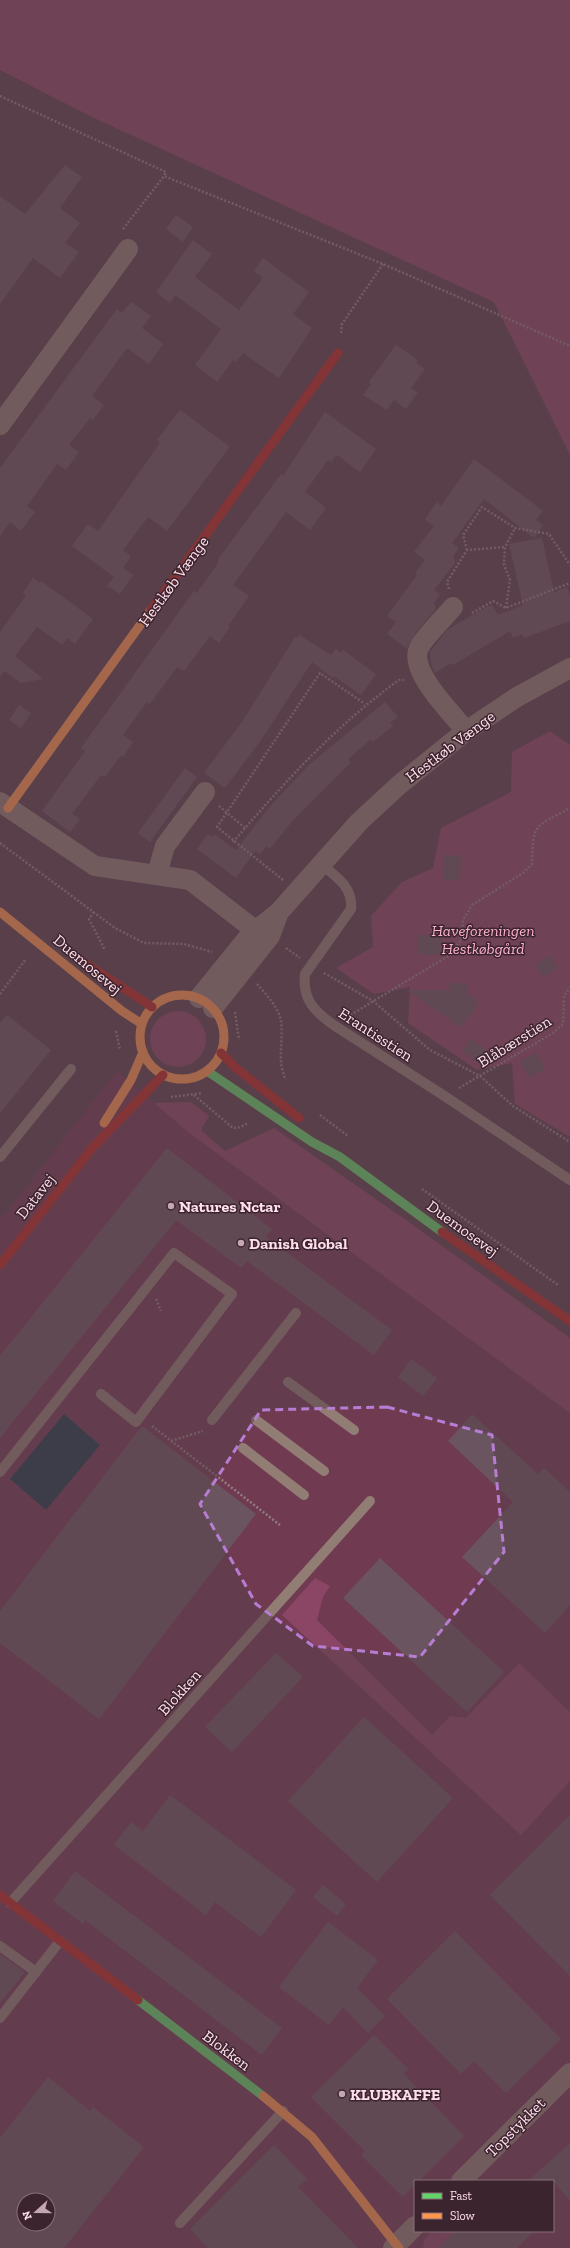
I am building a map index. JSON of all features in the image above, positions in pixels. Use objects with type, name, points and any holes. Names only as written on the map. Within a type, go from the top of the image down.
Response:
[{"type":"street","points":[[0,425],[128,249]]},
{"type":"street","name":"Hestkøb Vænge","points":[[263,933],[190,880],[96,866],[4,805],[338,353]]},
{"type":"street","points":[[453,608],[418,648],[418,663],[422,676],[466,731]]},
{"type":"street","name":"Hestkøb Vænge","points":[[206,1003],[320,863],[358,822],[399,785],[466,731],[517,698],[570,668]]},
{"type":"street","points":[[157,874],[165,846],[205,792]]},
{"type":"street","name":"Duemosevej","points":[[0,912],[122,1011],[142,1024]]},
{"type":"street","name":"Duemosevej","points":[[17,925],[36,932],[152,1007]]},
{"type":"street","points":[[186,995],[206,1003],[220,1018],[224,1029],[224,1041],[221,1053],[207,1071],[198,1076],[181,1079],[163,1075],[154,1069],[142,1052],[140,1041],[142,1024],[152,1007],[172,996],[186,995]]},
{"type":"street","name":"Datavej","points":[[93,1147],[99,1130],[131,1080],[142,1052]]},
{"type":"street","points":[[221,1053],[236,1068],[309,1126]]},
{"type":"street","name":"Duemosevej","points":[[207,1071],[224,1084],[312,1142],[340,1157],[466,1250],[570,1321]]},
{"type":"street","name":"Datavej","points":[[0,1264],[93,1147],[163,1075]]},
{"type":"street","name":"Duemosevej","points":[[321,1135],[340,1157]]},
{"type":"street","name":"Blokken","points":[[0,1895],[283,2111],[312,2137],[396,2247]]},
{"type":"street","name":"Topstykket","points":[[462,2180],[570,2073]]},
{"type":"street","points":[[396,2247],[414,2227]]},
{"type":"lane","name":"Erantisstien","points":[[320,863],[349,889],[352,898],[351,909],[305,974],[304,986],[306,998],[321,1016],[334,1026],[443,1095],[570,1180]]},
{"type":"lane","points":[[0,1157],[71,1069]]},
{"type":"lane","points":[[0,1472],[174,1253],[232,1294],[136,1422],[101,1394]]},
{"type":"lane","points":[[212,1420],[296,1313]]},
{"type":"lane","points":[[288,1382],[354,1430]]},
{"type":"lane","points":[[256,1420],[324,1471]]},
{"type":"lane","points":[[243,1448],[304,1495]]},
{"type":"lane","name":"Blokken","points":[[10,1903],[370,1502]]},
{"type":"lane","points":[[0,2018],[60,1941]]},
{"type":"lane","points":[[0,1946],[36,1972]]},
{"type":"lane","points":[[180,2223],[283,2111]]},
{"type":"path","points":[[0,96],[166,172],[116,238],[128,249]]},
{"type":"path","points":[[164,176],[383,264],[570,346]]},
{"type":"path","points":[[338,353],[342,324],[383,264]]},
{"type":"path","points":[[570,564],[549,534],[515,528],[482,507],[464,536],[467,550],[447,582],[453,608],[467,616],[493,601],[506,608],[570,583]]},
{"type":"path","points":[[506,608],[510,580],[504,565],[505,547],[515,528]]},
{"type":"path","points":[[467,550],[505,547]]},
{"type":"path","points":[[297,891],[233,842],[216,827],[320,673],[365,704]]},
{"type":"path","points":[[233,842],[292,774],[365,704],[399,680],[422,676]]},
{"type":"path","points":[[205,792],[244,828]]},
{"type":"path","points":[[334,1026],[373,1001],[450,956],[460,940],[464,920],[472,905],[523,873],[532,864],[532,836],[536,827],[570,808]]},
{"type":"path","points":[[0,843],[115,928],[144,943],[184,944],[201,948],[220,956],[258,985],[269,999],[281,1020],[280,1060],[283,1075],[288,1084]]},
{"type":"path","points":[[263,933],[310,965],[373,1001],[430,1050],[480,1076],[513,1106],[570,1142]]},
{"type":"path","points":[[0,994],[27,958]]},
{"type":"path","name":"Blåbærstien","points":[[443,1095],[480,1076],[553,1033],[563,1024],[564,996],[570,987]]},
{"type":"path","points":[[234,1006],[240,1050],[236,1068]]},
{"type":"path","points":[[122,1011],[114,1021],[124,1063],[123,1069],[131,1080]]},
{"type":"path","points":[[146,1093],[165,1097],[193,1095],[217,1090],[224,1084]]},
{"type":"path","points":[[193,1095],[233,1128],[241,1127],[266,1112]]},
{"type":"path","points":[[316,1112],[352,1139]]},
{"type":"path","points":[[420,1188],[564,1289]]},
{"type":"path","points":[[140,1417],[280,1525]]},
{"type":"path","points":[[171,1441],[202,1431],[212,1420]]},
{"type":"highlighted area","points":[[387,1407],[492,1435],[504,1552],[420,1657],[313,1646],[256,1604],[200,1504],[261,1410]]},
{"type":"shaded area","points":[[117,1071],[192,1135],[570,1413],[570,2248],[0,2248],[0,1220]]},
{"type":"green space","points":[[0,0],[570,0],[570,455],[494,302],[92,117],[0,70]]},
{"type":"green space","name":"Haveforeningen Hestkøbgård","points":[[550,731],[570,745],[570,1137],[515,1104],[512,1063],[477,1070],[408,1023],[410,987],[374,994],[336,968],[373,947],[371,916],[402,882],[433,868],[441,828],[511,792],[512,752]]},
{"type":"green space","points":[[178,1011],[189,1013],[198,1019],[204,1028],[206,1039],[204,1050],[198,1059],[189,1065],[178,1067],[167,1065],[158,1059],[152,1050],[150,1039],[152,1028],[158,1019],[167,1013]]},
{"type":"green space","points":[[191,1102],[209,1116],[201,1130],[225,1151],[274,1128],[413,1225],[570,1338],[570,1413],[192,1135],[154,1103]]},
{"type":"green space","points":[[315,1578],[330,1586],[323,1597],[317,1620],[432,1735],[450,1716],[466,1718],[519,1663],[570,1712],[570,1781],[521,1835],[282,1615]]},
{"type":"green space","points":[[432,2232],[454,2232],[438,2248],[423,2248],[425,2239]]},
{"type":"water","points":[[64,1414],[100,1445],[46,1510],[10,1479]]},
{"type":"building","points":[[65,165],[82,177],[60,208],[80,223],[65,243],[79,252],[60,278],[33,258],[0,304],[0,196],[25,214]]},
{"type":"building","points":[[176,215],[193,227],[183,242],[166,229]]},
{"type":"building","points":[[193,240],[212,254],[195,277],[239,310],[263,278],[254,271],[263,258],[309,292],[293,314],[312,328],[279,378],[243,353],[236,362],[233,360],[217,382],[195,365],[221,329],[175,295],[170,303],[156,292]]},
{"type":"building","points":[[131,302],[151,316],[142,328],[163,344],[149,364],[127,348],[92,396],[104,405],[93,420],[90,418],[69,445],[79,452],[66,470],[57,464],[27,506],[35,512],[21,531],[10,522],[0,536],[0,468],[117,309],[122,313]]},
{"type":"building","points":[[396,345],[418,360],[416,363],[425,369],[411,388],[418,392],[406,409],[394,400],[387,410],[363,395],[371,384],[369,382]]},
{"type":"building","points":[[180,410],[229,446],[167,531],[148,517],[123,550],[131,556],[123,568],[133,575],[120,594],[107,586],[114,577],[72,546],[88,524],[98,531],[160,443],[157,440]]},
{"type":"building","points":[[325,412],[376,449],[360,472],[337,455],[331,462],[328,460],[305,492],[326,508],[310,530],[286,512],[233,585],[249,596],[228,626],[230,627],[219,643],[210,636],[184,671],[177,667],[150,704],[147,702],[123,735],[133,742],[123,757],[121,755],[105,777],[101,775],[72,814],[80,819],[70,832],[42,811],[85,751],[81,748],[194,591],[197,593],[217,565],[219,558],[281,474],[283,476]]},
{"type":"building","points":[[474,459],[543,511],[536,520],[543,525],[534,538],[484,499],[452,543],[459,548],[453,556],[455,563],[434,590],[440,595],[434,603],[436,609],[416,632],[407,649],[387,634],[396,622],[387,616],[417,575],[415,573],[425,560],[414,552],[434,526],[425,519],[437,502],[441,506]]},
{"type":"building","points":[[542,538],[554,592],[567,587],[570,596],[570,621],[524,638],[522,634],[513,638],[510,631],[453,665],[451,663],[435,673],[431,664],[430,652],[447,630],[492,605],[498,615],[523,605],[509,544]]},
{"type":"building","points":[[33,578],[40,583],[41,581],[93,619],[75,644],[67,638],[62,645],[37,627],[15,656],[43,679],[21,683],[4,671],[0,677],[0,632],[26,596],[23,593]]},
{"type":"building","points":[[299,635],[331,655],[336,649],[341,653],[343,650],[376,674],[361,695],[334,676],[333,678],[312,662],[261,740],[225,788],[204,773],[242,722],[295,637],[297,638]]},
{"type":"building","points":[[385,702],[398,717],[390,723],[393,726],[373,742],[370,740],[348,759],[351,762],[293,820],[270,849],[267,846],[260,854],[255,851],[236,878],[197,849],[208,834],[212,837],[214,834],[236,850],[271,805],[310,764]]},
{"type":"building","points":[[19,705],[31,713],[21,728],[9,720]]},
{"type":"building","points":[[185,768],[197,777],[150,842],[138,833]]},
{"type":"building","points":[[444,855],[461,856],[460,880],[444,880]]},
{"type":"building","points":[[417,935],[441,936],[441,955],[417,955]]},
{"type":"building","points":[[550,955],[558,968],[543,977],[535,965]]},
{"type":"building","points":[[450,983],[468,983],[468,996],[476,996],[477,1007],[461,1028],[407,990],[450,990]]},
{"type":"building","points":[[7,1015],[51,1050],[0,1113],[0,1023]]},
{"type":"building","points":[[470,1039],[488,1051],[479,1063],[462,1052]]},
{"type":"building","points":[[536,1052],[545,1069],[529,1078],[520,1061]]},
{"type":"building","points":[[167,1148],[272,1229],[266,1237],[392,1330],[374,1355],[247,1261],[241,1268],[176,1220],[0,1438],[0,1356]]},
{"type":"building","points":[[411,1359],[437,1378],[423,1396],[398,1377]]},
{"type":"building","points":[[472,1414],[538,1474],[544,1468],[570,1492],[570,1605],[545,1633],[462,1557],[513,1502],[448,1441]]},
{"type":"building","points":[[142,1426],[256,1514],[99,1719],[0,1643],[0,1611]]},
{"type":"building","points":[[380,1558],[504,1672],[467,1712],[343,1598]]},
{"type":"building","points":[[276,1653],[303,1677],[232,1752],[205,1727]]},
{"type":"building","points":[[364,1717],[453,1798],[377,1882],[288,1801]]},
{"type":"building","points":[[170,1795],[296,1890],[261,1937],[215,1902],[206,1915],[114,1845],[131,1822],[143,1831]]},
{"type":"building","points":[[570,1815],[570,1976],[490,1895]]},
{"type":"building","points":[[75,1871],[282,2028],[262,2055],[85,1920],[83,1924],[53,1901]]},
{"type":"building","points":[[323,1885],[346,1904],[337,1916],[313,1897]]},
{"type":"building","points":[[328,1922],[378,1960],[357,1988],[385,2016],[368,2033],[343,2007],[329,2025],[279,1987]]},
{"type":"building","points":[[455,1931],[561,2039],[506,2093],[474,2061],[461,2074],[387,1999]]},
{"type":"building","points":[[0,1954],[25,1972],[0,2003]]},
{"type":"building","points":[[374,2035],[408,2069],[404,2074],[464,2136],[420,2180],[414,2180],[414,2186],[403,2197],[361,2155],[365,2151],[311,2097]]},
{"type":"building","points":[[48,2077],[90,2111],[93,2107],[144,2147],[64,2248],[0,2248],[0,2138]]},
{"type":"building","points":[[570,2143],[570,2201],[554,2182],[554,2180],[529,2180]]},
{"type":"building","points":[[274,2145],[307,2179],[298,2187],[358,2248],[208,2248],[190,2229]]},
{"type":"building","points":[[454,2232],[533,2232],[517,2248],[438,2248]]},
{"type":"traffic: fast","points":[[207,1071],[312,1142],[340,1157],[442,1232]]},
{"type":"traffic: fast","points":[[138,2000],[263,2096]]},
{"type":"traffic: slow","points":[[8,808],[151,610]]},
{"type":"traffic: slow","points":[[0,912],[122,1011],[142,1024]]},
{"type":"traffic: slow","points":[[182,995],[198,998],[212,1007],[221,1021],[224,1037],[221,1053],[212,1067],[198,1076],[182,1079],[166,1076],[152,1067],[143,1053],[140,1037],[143,1021],[152,1007],[166,998],[182,995]]},
{"type":"traffic: slow","points":[[104,1123],[131,1080],[143,1052]]},
{"type":"traffic: slow","points":[[263,2096],[312,2137],[399,2248]]},
{"type":"traffic: jam","points":[[151,610],[338,353]]},
{"type":"traffic: jam","points":[[73,955],[152,1007]]},
{"type":"traffic: jam","points":[[221,1053],[236,1068],[299,1118]]},
{"type":"traffic: jam","points":[[0,1265],[93,1147],[163,1075]]},
{"type":"traffic: jam","points":[[442,1232],[570,1321]]},
{"type":"traffic: jam","points":[[0,1895],[138,2000]]},
{"type":"place","name":"Natures Nctar","points":[[171,1206]]},
{"type":"place","name":"Danish Global","points":[[241,1243]]},
{"type":"place","name":"KLUBKAFFE","points":[[342,2094]]}]
